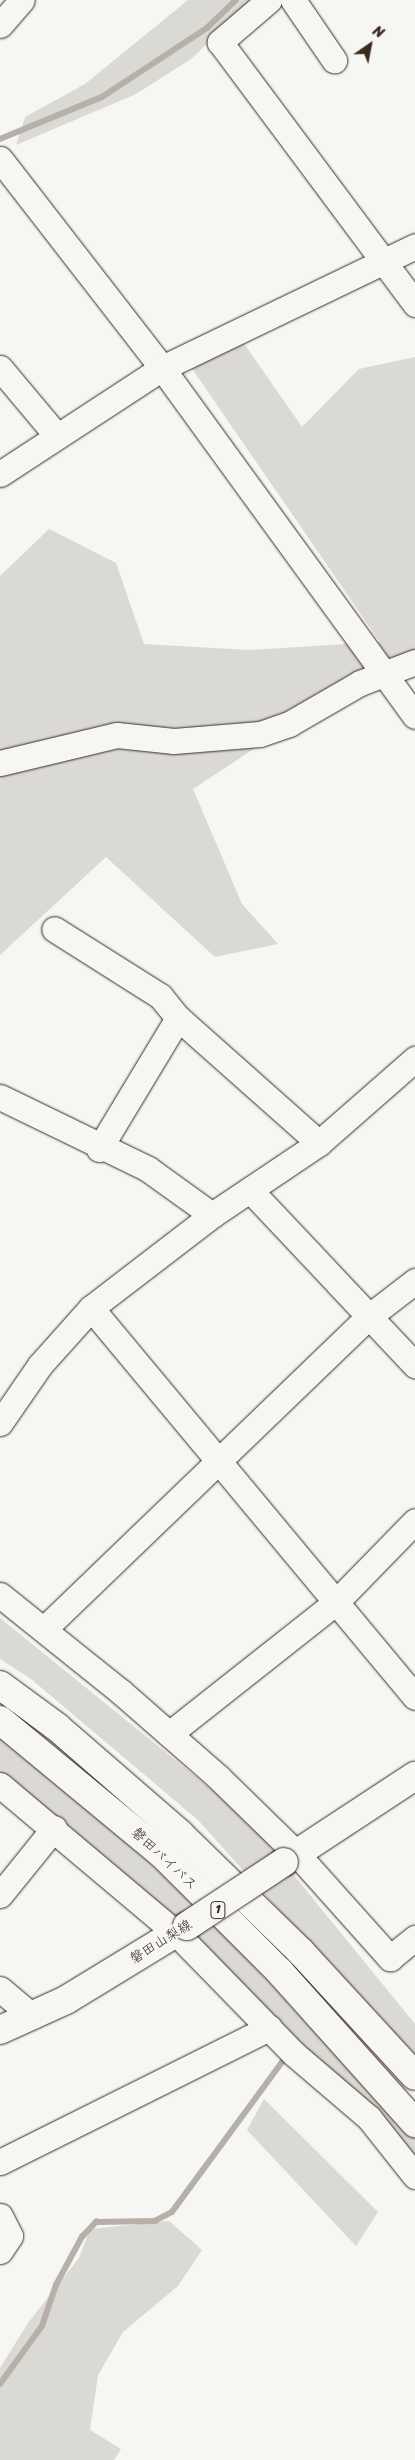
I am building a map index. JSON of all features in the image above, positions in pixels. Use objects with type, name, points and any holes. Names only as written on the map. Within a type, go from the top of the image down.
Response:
[{"type":"main road","name":"磐田バイパス","points":[[0,1685],[57,1727],[180,1834],[301,1952],[415,2076]]},
{"type":"main road","name":"磐田バイパス","points":[[0,1720],[161,1853],[280,1972],[415,2123]]},
{"type":"main road","name":"磐田山梨線","points":[[0,2030],[32,2016],[182,1930],[415,1776]]},
{"type":"street","points":[[269,0],[220,42],[415,304]]},
{"type":"street","points":[[293,0],[334,60]]},
{"type":"street","points":[[2,166],[162,368],[415,716]]},
{"type":"street","points":[[0,474],[162,368],[415,246]]},
{"type":"street","points":[[0,368],[57,436]]},
{"type":"street","points":[[0,763],[117,735],[174,741],[260,734],[289,724],[360,683],[415,662]]},
{"type":"street","points":[[54,929],[160,996],[178,1018],[319,1143]]},
{"type":"street","points":[[99,1149],[178,1018]]},
{"type":"street","points":[[0,1423],[40,1365],[91,1308],[212,1215],[319,1143],[415,1059]]},
{"type":"street","points":[[0,1097],[99,1149],[148,1170],[212,1215]]},
{"type":"street","points":[[250,1190],[368,1318],[415,1365]]},
{"type":"street","points":[[44,1629],[368,1318],[415,1281]]},
{"type":"street","points":[[91,1308],[415,1697]]},
{"type":"street","points":[[169,1734],[336,1602],[415,1521]]},
{"type":"street","points":[[0,1595],[44,1629],[169,1734],[390,1958],[415,1938]]},
{"type":"street","points":[[0,1785],[182,1930],[269,2028],[369,2118],[415,2176]]},
{"type":"street","points":[[0,1895],[54,1828]]},
{"type":"street","points":[[0,1989],[32,2016]]},
{"type":"street","points":[[0,2162],[269,2028]]},
{"type":"street","points":[[0,2216],[10,2236],[0,2251]]},
{"type":"shaded area","points":[[188,0],[252,0],[191,59],[136,94],[16,145],[25,117],[85,84]]},
{"type":"shaded area","points":[[236,332],[302,427],[359,369],[415,357],[415,662],[310,712],[193,789],[242,904],[278,944],[215,957],[106,857],[0,955],[0,576],[49,529],[116,563],[144,644],[249,650],[380,642],[184,357]]},
{"type":"shaded area","points":[[0,1618],[248,1819],[415,2024],[415,2062],[198,1820],[31,1679],[0,1659]]},
{"type":"shaded area","points":[[0,1729],[75,1779],[415,2123],[415,2176],[310,2066],[0,1789]]},
{"type":"shaded area","points":[[264,2099],[378,2212],[356,2246],[247,2130]]},
{"type":"shaded area","points":[[169,2221],[202,2250],[178,2286],[123,2332],[98,2375],[90,2430],[121,2449],[114,2460],[0,2460],[0,2368],[28,2323],[79,2258],[90,2229]]},
{"type":"waterway","points":[[0,139],[102,97],[207,28],[236,0]]},
{"type":"waterway","points":[[0,2384],[42,2326],[56,2285],[82,2237],[96,2222],[155,2221],[172,2212],[282,2062]]}]
